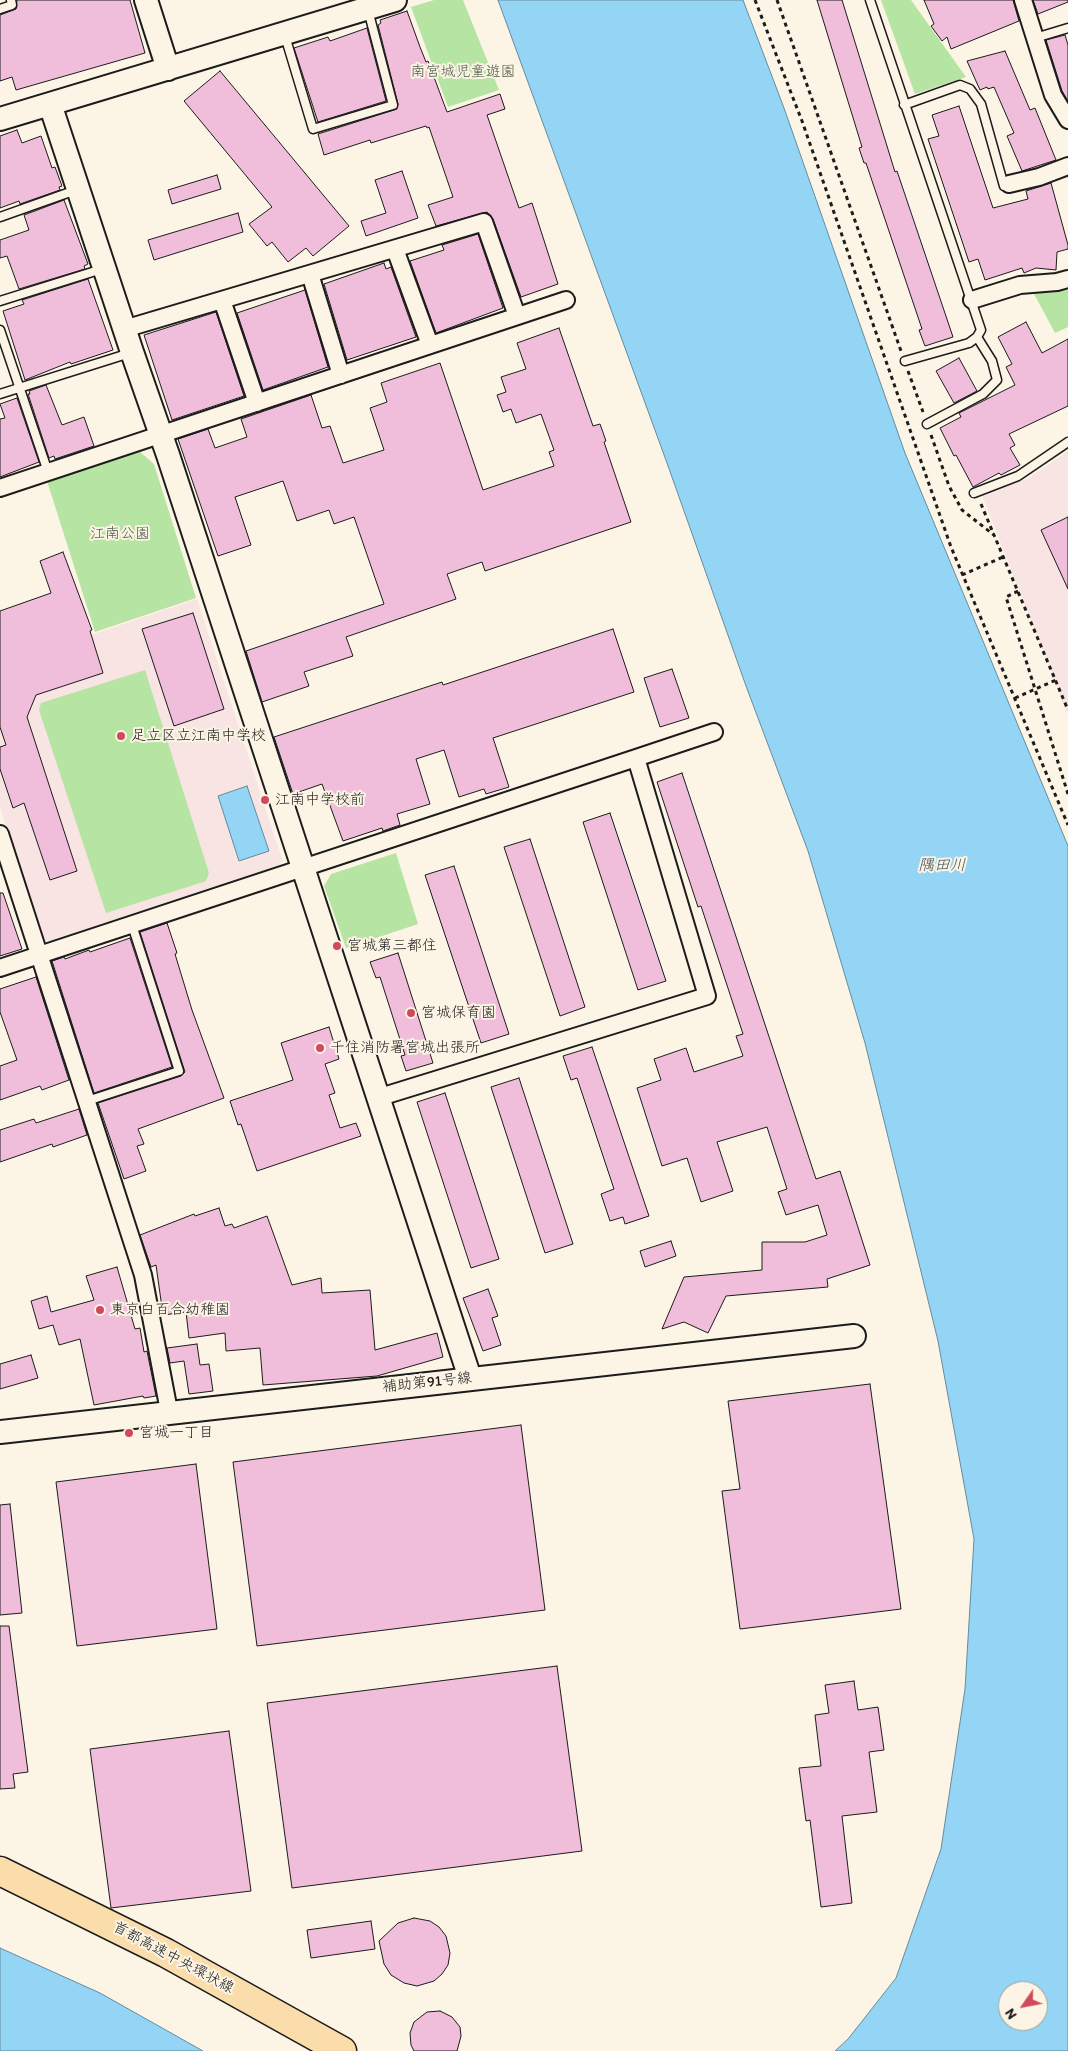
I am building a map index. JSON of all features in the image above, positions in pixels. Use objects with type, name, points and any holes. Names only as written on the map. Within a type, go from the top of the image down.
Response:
[{"type":"highway","name":"首都高速中央環状線","points":[[0,1871],[166,1953],[342,2051]]},
{"type":"highway","name":"首都高速中央環状線","points":[[0,1880],[70,1913],[164,1962],[325,2051]]},
{"type":"street","points":[[146,0],[168,69]]},
{"type":"street","points":[[0,119],[395,0]]},
{"type":"street","points":[[1023,0],[1053,95],[1068,120]]},
{"type":"street","points":[[50,104],[124,329],[162,436],[470,1378]]},
{"type":"street","points":[[1009,184],[1039,177],[1068,166]]},
{"type":"street","points":[[124,329],[484,222],[517,316]]},
{"type":"street","points":[[395,249],[430,345]]},
{"type":"street","points":[[310,274],[342,374]]},
{"type":"street","points":[[972,300],[1020,285],[1058,282],[1068,278]]},
{"type":"street","points":[[222,300],[257,402]]},
{"type":"street","points":[[0,488],[162,436],[257,402],[566,300]]},
{"type":"street","points":[[0,968],[132,926],[714,732]]},
{"type":"street","points":[[377,1098],[707,996],[636,758]]},
{"type":"street","points":[[0,834],[143,1275],[169,1411]]},
{"type":"street","name":"補助第91号線","points":[[0,1432],[169,1411],[854,1336]]},
{"type":"lane","points":[[0,9],[12,6],[10,0]]},
{"type":"lane","points":[[870,0],[981,330],[977,337],[968,343],[905,362]]},
{"type":"lane","points":[[284,34],[313,129],[393,105],[367,8]]},
{"type":"lane","points":[[1035,38],[1068,28]]},
{"type":"lane","points":[[904,105],[960,85],[970,89],[981,104],[1004,186],[1009,184]]},
{"type":"lane","points":[[0,217],[78,189]]},
{"type":"lane","points":[[0,301],[104,268]]},
{"type":"lane","points":[[0,330],[48,472]]},
{"type":"lane","points":[[927,424],[984,394],[997,380],[992,362],[977,337]]},
{"type":"lane","points":[[0,394],[132,352]]},
{"type":"lane","points":[[974,493],[1018,476],[1068,442]]},
{"type":"lane","points":[[86,1101],[179,1071],[132,926]]},
{"type":"path","points":[[755,0],[802,121],[950,547],[1068,825]]},
{"type":"path","points":[[777,0],[949,486],[962,510],[994,535],[1068,710]]},
{"type":"path","points":[[962,574],[1003,557]]},
{"type":"path","points":[[1018,591],[1006,597],[1068,794]]},
{"type":"path","points":[[1014,698],[1056,680]]},
{"type":"shaded area","points":[[1068,451],[1068,715],[982,495],[1029,478]]},
{"type":"shaded area","name":"足立区立江南中学校","points":[[197,599],[282,859],[279,866],[50,941],[42,938],[0,807],[0,666]]},
{"type":"green space","name":"南宮城児童遊園","points":[[434,0],[463,0],[499,90],[448,107],[411,7]]},
{"type":"green space","points":[[881,0],[911,0],[966,77],[915,94]]},
{"type":"green space","points":[[1068,286],[1068,327],[1055,333],[1033,292],[1059,290]]},
{"type":"green space","name":"江南公園","points":[[139,451],[154,464],[196,598],[95,632],[47,481]]},
{"type":"green space","points":[[145,670],[209,873],[206,881],[106,913],[39,710],[41,703]]},
{"type":"green space","points":[[396,853],[418,924],[346,948],[324,886],[331,874]]},
{"type":"water","name":"隅田川","points":[[498,0],[743,0],[784,108],[905,453],[1068,846],[1068,2051],[835,2051],[848,2039],[896,1978],[941,1849],[965,1689],[974,1539],[938,1341],[865,1043],[808,851],[746,686],[667,463]]},
{"type":"water","points":[[247,786],[269,851],[239,861],[218,796]]},
{"type":"water","points":[[0,1948],[100,1993],[203,2051],[0,2051]]},
{"type":"building","points":[[17,0],[130,0],[145,53],[16,90],[12,77],[0,81],[0,15],[16,9]]},
{"type":"building","points":[[817,0],[842,0],[895,172],[897,171],[953,337],[925,346],[919,330],[922,329],[866,163],[864,163],[859,148],[862,147]]},
{"type":"building","points":[[924,0],[1013,0],[1019,21],[951,49],[947,37],[942,41],[931,26],[934,24]]},
{"type":"building","points":[[1033,0],[1068,0],[1068,2],[1038,14]]},
{"type":"building","points":[[407,11],[447,112],[500,94],[505,109],[487,115],[519,208],[532,203],[558,284],[521,297],[493,219],[487,212],[436,226],[428,205],[453,197],[429,127],[427,128],[426,126],[371,143],[370,140],[324,155],[318,134],[397,109],[398,104],[378,25],[381,23],[380,20]]},
{"type":"building","points":[[367,28],[386,101],[318,122],[294,48],[328,37],[330,41]]},
{"type":"building","points":[[1065,35],[1068,45],[1068,101],[1062,91],[1046,40]]},
{"type":"building","points":[[1005,51],[1030,110],[1035,108],[1056,160],[1022,171],[1007,136],[1014,133],[994,87],[980,90],[967,61]]},
{"type":"building","points":[[220,71],[349,226],[313,256],[306,248],[288,262],[272,242],[267,246],[249,224],[272,207],[184,101]]},
{"type":"building","points":[[959,106],[993,208],[1028,199],[1026,191],[1051,183],[1068,245],[1068,249],[1057,252],[1056,270],[1036,268],[1024,273],[1022,268],[985,280],[978,259],[969,262],[928,139],[939,136],[932,115]]},
{"type":"building","points":[[17,130],[22,143],[41,136],[52,168],[55,167],[62,186],[59,187],[60,190],[20,204],[19,201],[0,208],[0,136]]},
{"type":"building","points":[[402,171],[418,218],[366,236],[361,221],[386,213],[375,180]]},
{"type":"building","points":[[217,175],[221,189],[172,204],[168,190]]},
{"type":"building","points":[[64,200],[88,264],[84,266],[85,269],[19,289],[7,256],[0,258],[0,240],[29,230],[24,215]]},
{"type":"building","points":[[238,213],[243,232],[154,260],[148,240]]},
{"type":"building","points":[[478,234],[503,308],[436,333],[410,261],[444,250],[442,245]]},
{"type":"building","points":[[384,263],[386,269],[391,267],[416,337],[347,360],[324,284]]},
{"type":"building","points":[[88,279],[113,350],[71,364],[70,362],[25,380],[3,311],[24,304],[22,300]]},
{"type":"building","points":[[305,290],[328,367],[263,390],[237,313]]},
{"type":"building","points":[[216,312],[244,396],[172,420],[144,335]]},
{"type":"building","points":[[1026,322],[1042,353],[1068,339],[1068,406],[1009,434],[1015,445],[1010,448],[1020,465],[1001,475],[999,473],[973,487],[940,428],[961,417],[959,413],[1015,385],[1006,367],[1012,364],[998,337]]},
{"type":"building","points":[[559,328],[593,426],[600,424],[606,441],[604,442],[631,522],[485,571],[482,562],[447,574],[456,599],[346,637],[353,656],[304,672],[309,686],[262,702],[246,651],[384,604],[354,517],[334,524],[329,510],[297,521],[283,481],[235,497],[251,545],[218,556],[178,439],[208,429],[215,448],[247,437],[241,419],[311,395],[322,428],[330,426],[343,463],[384,450],[370,408],[387,402],[381,383],[440,363],[483,490],[554,466],[549,452],[554,450],[541,414],[516,423],[511,409],[503,412],[497,395],[506,392],[501,377],[526,369],[517,343]]},
{"type":"building","points":[[959,358],[977,391],[954,403],[936,371]]},
{"type":"building","points":[[46,385],[62,425],[84,417],[94,446],[55,459],[54,456],[49,458],[28,394],[30,394],[29,391]]},
{"type":"building","points":[[17,398],[39,462],[0,477],[0,419],[5,418],[0,404]]},
{"type":"building","points":[[1068,517],[1068,589],[1041,530]]},
{"type":"building","points":[[63,552],[92,630],[90,631],[103,673],[36,695],[27,717],[77,871],[50,880],[24,803],[13,808],[0,769],[0,747],[6,745],[0,727],[0,611],[51,593],[40,561]]},
{"type":"building","points":[[193,613],[224,709],[174,726],[142,629]]},
{"type":"building","points":[[613,629],[634,692],[493,738],[509,787],[486,794],[484,789],[459,797],[444,750],[416,759],[430,804],[397,814],[400,825],[383,831],[382,828],[343,841],[322,784],[293,794],[274,737],[442,682],[443,685]]},
{"type":"building","points":[[672,669],[689,718],[660,727],[644,678]]},
{"type":"building","points":[[682,773],[816,1179],[840,1171],[870,1265],[827,1279],[828,1287],[726,1296],[708,1333],[684,1322],[662,1329],[684,1277],[762,1270],[762,1242],[805,1242],[827,1235],[818,1205],[786,1215],[778,1192],[787,1189],[767,1127],[717,1142],[733,1191],[701,1202],[687,1158],[662,1166],[637,1088],[661,1080],[654,1059],[686,1048],[694,1072],[743,1056],[736,1036],[743,1034],[701,906],[698,907],[657,782]]},
{"type":"building","points":[[610,813],[666,981],[638,990],[583,822]]},
{"type":"building","points":[[530,839],[585,1007],[560,1016],[504,847]]},
{"type":"building","points":[[454,866],[509,1034],[481,1043],[425,875]]},
{"type":"building","points":[[0,893],[3,893],[22,949],[0,956]]},
{"type":"building","points":[[167,923],[192,1010],[224,1098],[138,1129],[144,1144],[137,1146],[146,1171],[124,1179],[98,1103],[181,1076],[185,1072],[140,932]]},
{"type":"building","points":[[130,938],[172,1067],[94,1093],[52,961],[64,957],[65,959],[89,950],[90,952]]},
{"type":"building","points":[[398,953],[433,1063],[406,1071],[401,1056],[405,1055],[380,977],[376,978],[370,962]]},
{"type":"building","points":[[36,977],[69,1080],[42,1090],[40,1086],[0,1100],[0,1066],[17,1060],[0,1012],[0,989]]},
{"type":"building","points":[[329,1027],[339,1059],[325,1064],[335,1093],[329,1095],[340,1128],[356,1123],[361,1136],[257,1171],[241,1124],[238,1125],[230,1101],[293,1080],[281,1043]]},
{"type":"building","points":[[592,1047],[649,1216],[625,1224],[623,1217],[610,1221],[601,1194],[614,1189],[577,1078],[571,1080],[563,1056]]},
{"type":"building","points":[[519,1078],[573,1244],[545,1253],[491,1087]]},
{"type":"building","points":[[445,1093],[499,1259],[471,1268],[417,1102]]},
{"type":"building","points":[[79,1109],[87,1135],[53,1147],[52,1144],[0,1162],[0,1130],[34,1119],[36,1123]]},
{"type":"building","points":[[219,1208],[225,1226],[232,1224],[234,1228],[267,1216],[292,1285],[321,1278],[322,1293],[370,1290],[375,1350],[437,1333],[443,1357],[377,1376],[263,1385],[260,1348],[226,1351],[225,1333],[189,1338],[186,1312],[163,1315],[156,1265],[151,1267],[140,1235],[194,1214],[195,1216]]},
{"type":"building","points":[[671,1241],[676,1256],[645,1267],[640,1251]]},
{"type":"building","points":[[117,1267],[135,1329],[140,1328],[144,1352],[147,1351],[156,1396],[144,1398],[143,1396],[94,1405],[80,1339],[59,1345],[53,1325],[39,1329],[31,1301],[47,1296],[51,1312],[94,1300],[86,1276]]},
{"type":"building","points":[[488,1289],[498,1316],[492,1318],[501,1345],[483,1351],[463,1298]]},
{"type":"building","points":[[197,1344],[200,1365],[209,1364],[213,1391],[189,1394],[184,1361],[170,1363],[167,1348]]},
{"type":"building","points":[[31,1355],[38,1378],[0,1389],[0,1364]]},
{"type":"building","points":[[870,1384],[901,1609],[740,1629],[722,1491],[740,1489],[728,1401]]},
{"type":"building","points":[[521,1425],[545,1610],[257,1646],[233,1462]]},
{"type":"building","points":[[196,1464],[217,1629],[77,1646],[56,1482]]},
{"type":"building","points":[[10,1504],[22,1613],[0,1615],[0,1505]]},
{"type":"building","points":[[0,1626],[9,1626],[28,1772],[13,1774],[15,1788],[0,1789]]},
{"type":"building","points":[[557,1666],[582,1851],[292,1888],[267,1703]]},
{"type":"building","points":[[854,1681],[858,1710],[878,1707],[884,1750],[869,1752],[877,1812],[842,1816],[852,1903],[821,1907],[810,1820],[806,1821],[799,1768],[821,1766],[815,1715],[829,1713],[825,1685]]},
{"type":"building","points":[[229,1731],[251,1891],[111,1908],[90,1749]]},
{"type":"building","points":[[414,1918],[430,1921],[439,1927],[446,1936],[450,1953],[448,1965],[442,1974],[434,1981],[417,1986],[404,1983],[391,1975],[384,1964],[379,1941],[398,1923]]},
{"type":"building","points":[[371,1921],[375,1949],[311,1958],[307,1930]]},
{"type":"building","points":[[440,2011],[452,2017],[460,2027],[461,2036],[457,2051],[414,2051],[411,2045],[410,2033],[414,2022],[427,2012]]},
{"type":"place","name":"足立区立江南中学校","points":[[121,736]]},
{"type":"place","name":"江南中学校前","points":[[265,800]]},
{"type":"place","name":"宮城第三都住","points":[[337,946]]},
{"type":"place","name":"宮城保育園","points":[[411,1013]]},
{"type":"place","name":"千住消防署宮城出張所","points":[[320,1048]]},
{"type":"place","name":"東京白百合幼稚園","points":[[100,1310]]},
{"type":"place","name":"宮城一丁目","points":[[129,1433]]}]
